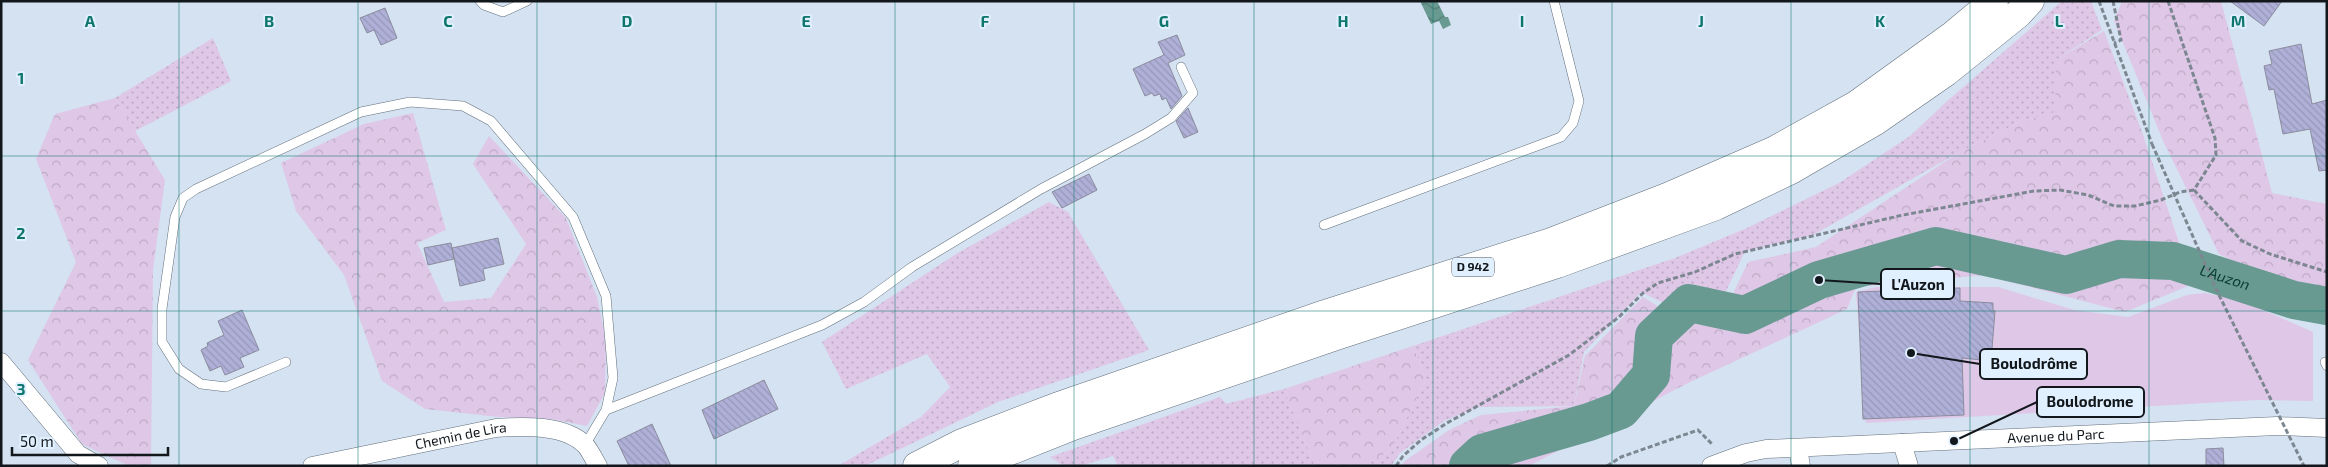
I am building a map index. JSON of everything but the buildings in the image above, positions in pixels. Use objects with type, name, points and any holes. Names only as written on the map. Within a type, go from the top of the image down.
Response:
[{"type":"main road","name":"D 942","points":[[918,466],[962,443],[1056,407],[1325,314],[1551,242],[1667,198],[1775,150],[1856,105],[1953,35],[1994,1]]},
{"type":"main road","name":"D 942","points":[[972,466],[1073,426],[1336,336],[1557,264],[1716,206],[1792,170],[1874,122],[1946,72],[2018,14],[2030,1]]},
{"type":"street","points":[[1,362],[78,454],[99,466]]},
{"type":"street","name":"Chemin de Lira","points":[[312,466],[496,428],[526,426],[561,432],[585,445],[598,466]]},
{"type":"street","name":"Avenue du Parc","points":[[1719,462],[1766,450],[1798,448],[2252,427],[2306,426],[2327,428]]},
{"type":"street","points":[[1902,443],[1909,466]]},
{"type":"street","points":[[1798,448],[1801,466]]},
{"type":"lane","points":[[480,1],[484,5],[504,12],[526,1]]},
{"type":"lane","points":[[1324,224],[1561,137],[1573,123],[1579,101],[1554,1]]},
{"type":"lane","points":[[606,410],[822,325],[864,302],[912,267],[1042,189],[1171,118],[1193,93],[1181,67]]},
{"type":"lane","points":[[286,362],[226,387],[201,384],[179,369],[162,342],[162,309],[174,216],[182,198],[196,189],[361,112],[410,102],[463,106],[491,121],[573,217],[606,296],[613,378],[606,410],[585,445]]},
{"type":"path","points":[[2099,1],[2152,144],[2217,291],[2304,466]]},
{"type":"path","points":[[2113,1],[2121,40],[2114,43]]},
{"type":"path","points":[[1396,466],[1403,456],[1421,440],[1446,423],[1569,355],[1618,317],[1643,293],[1658,283],[1695,272],[1735,254],[1903,215],[2034,191],[2060,190],[2088,195],[2114,206],[2136,206],[2161,200],[2180,192],[2194,190],[2216,155],[2215,138],[2168,1]]},
{"type":"path","points":[[2194,190],[2242,240],[2270,254],[2327,272]]},
{"type":"path","points":[[1607,466],[1620,457],[1698,430],[1719,462]]},
{"type":"green space","points":[[2062,1],[2091,1],[2102,30],[2056,60],[2056,112],[2020,122],[1958,153],[1813,235],[1745,251],[1719,306],[1689,300],[1678,310],[1641,292],[1584,352],[1574,406],[1477,407],[1444,421],[1400,453],[1391,466],[1362,466],[1391,450],[1426,379],[1413,346],[1675,258],[1747,228],[1839,183],[1910,136]]},
{"type":"green space","points":[[2122,1],[2221,1],[2272,193],[2327,204],[2327,313],[2295,292],[2219,254],[2164,143],[2114,21]]},
{"type":"green space","points":[[2104,31],[2141,129],[2193,284],[2125,312],[1984,275],[1856,287],[1847,309],[1686,384],[1529,466],[1401,466],[1405,461],[1449,430],[1481,415],[1574,406],[1585,356],[1643,297],[1681,321],[1692,311],[1722,317],[1748,262],[1816,247],[1958,153],[2020,122],[2055,112],[2056,60]]},
{"type":"green space","points":[[213,38],[231,81],[135,131],[115,98]]},
{"type":"green space","points":[[115,98],[165,180],[153,270],[151,466],[129,466],[82,444],[28,360],[76,262],[36,159],[55,114]]},
{"type":"green space","points":[[413,113],[446,230],[417,243],[444,302],[491,298],[526,244],[473,164],[489,136],[566,218],[597,297],[606,340],[605,393],[587,426],[551,419],[499,417],[425,409],[382,381],[344,275],[296,211],[281,163],[364,124]]},
{"type":"green space","points":[[1049,202],[1068,212],[1149,350],[998,402],[865,466],[838,466],[921,417],[950,387],[927,354],[846,389],[822,342],[956,254]]},
{"type":"green space","points":[[1876,287],[1998,287],[2074,310],[2128,317],[2187,295],[2205,293],[2243,301],[2313,332],[2313,401],[2257,400],[1866,423],[1856,292]]},
{"type":"green space","points":[[1413,346],[1426,379],[1391,450],[1362,466],[1315,466],[1284,389]]},
{"type":"green space","points":[[1284,389],[1315,466],[1118,466],[1113,456],[1080,466],[1064,466],[1050,457],[1220,397],[1226,404]]},
{"type":"water","points":[[1420,1],[1437,1],[1451,25],[1443,29],[1439,21],[1431,24]]},
{"type":"waterway","name":"L'Auzon","points":[[1468,466],[1482,453],[1589,422],[1621,410],[1651,375],[1654,336],[1689,303],[1745,315],[1819,280],[1936,246],[2066,275],[2119,259],[2173,261],[2294,300],[2327,306]]},
{"type":"place","name":"L'Auzon","points":[[1819,280]]},
{"type":"place","name":"Boulodrôme","points":[[1911,353]]},
{"type":"place","name":"Boulodrome","points":[[1954,441]]}]
